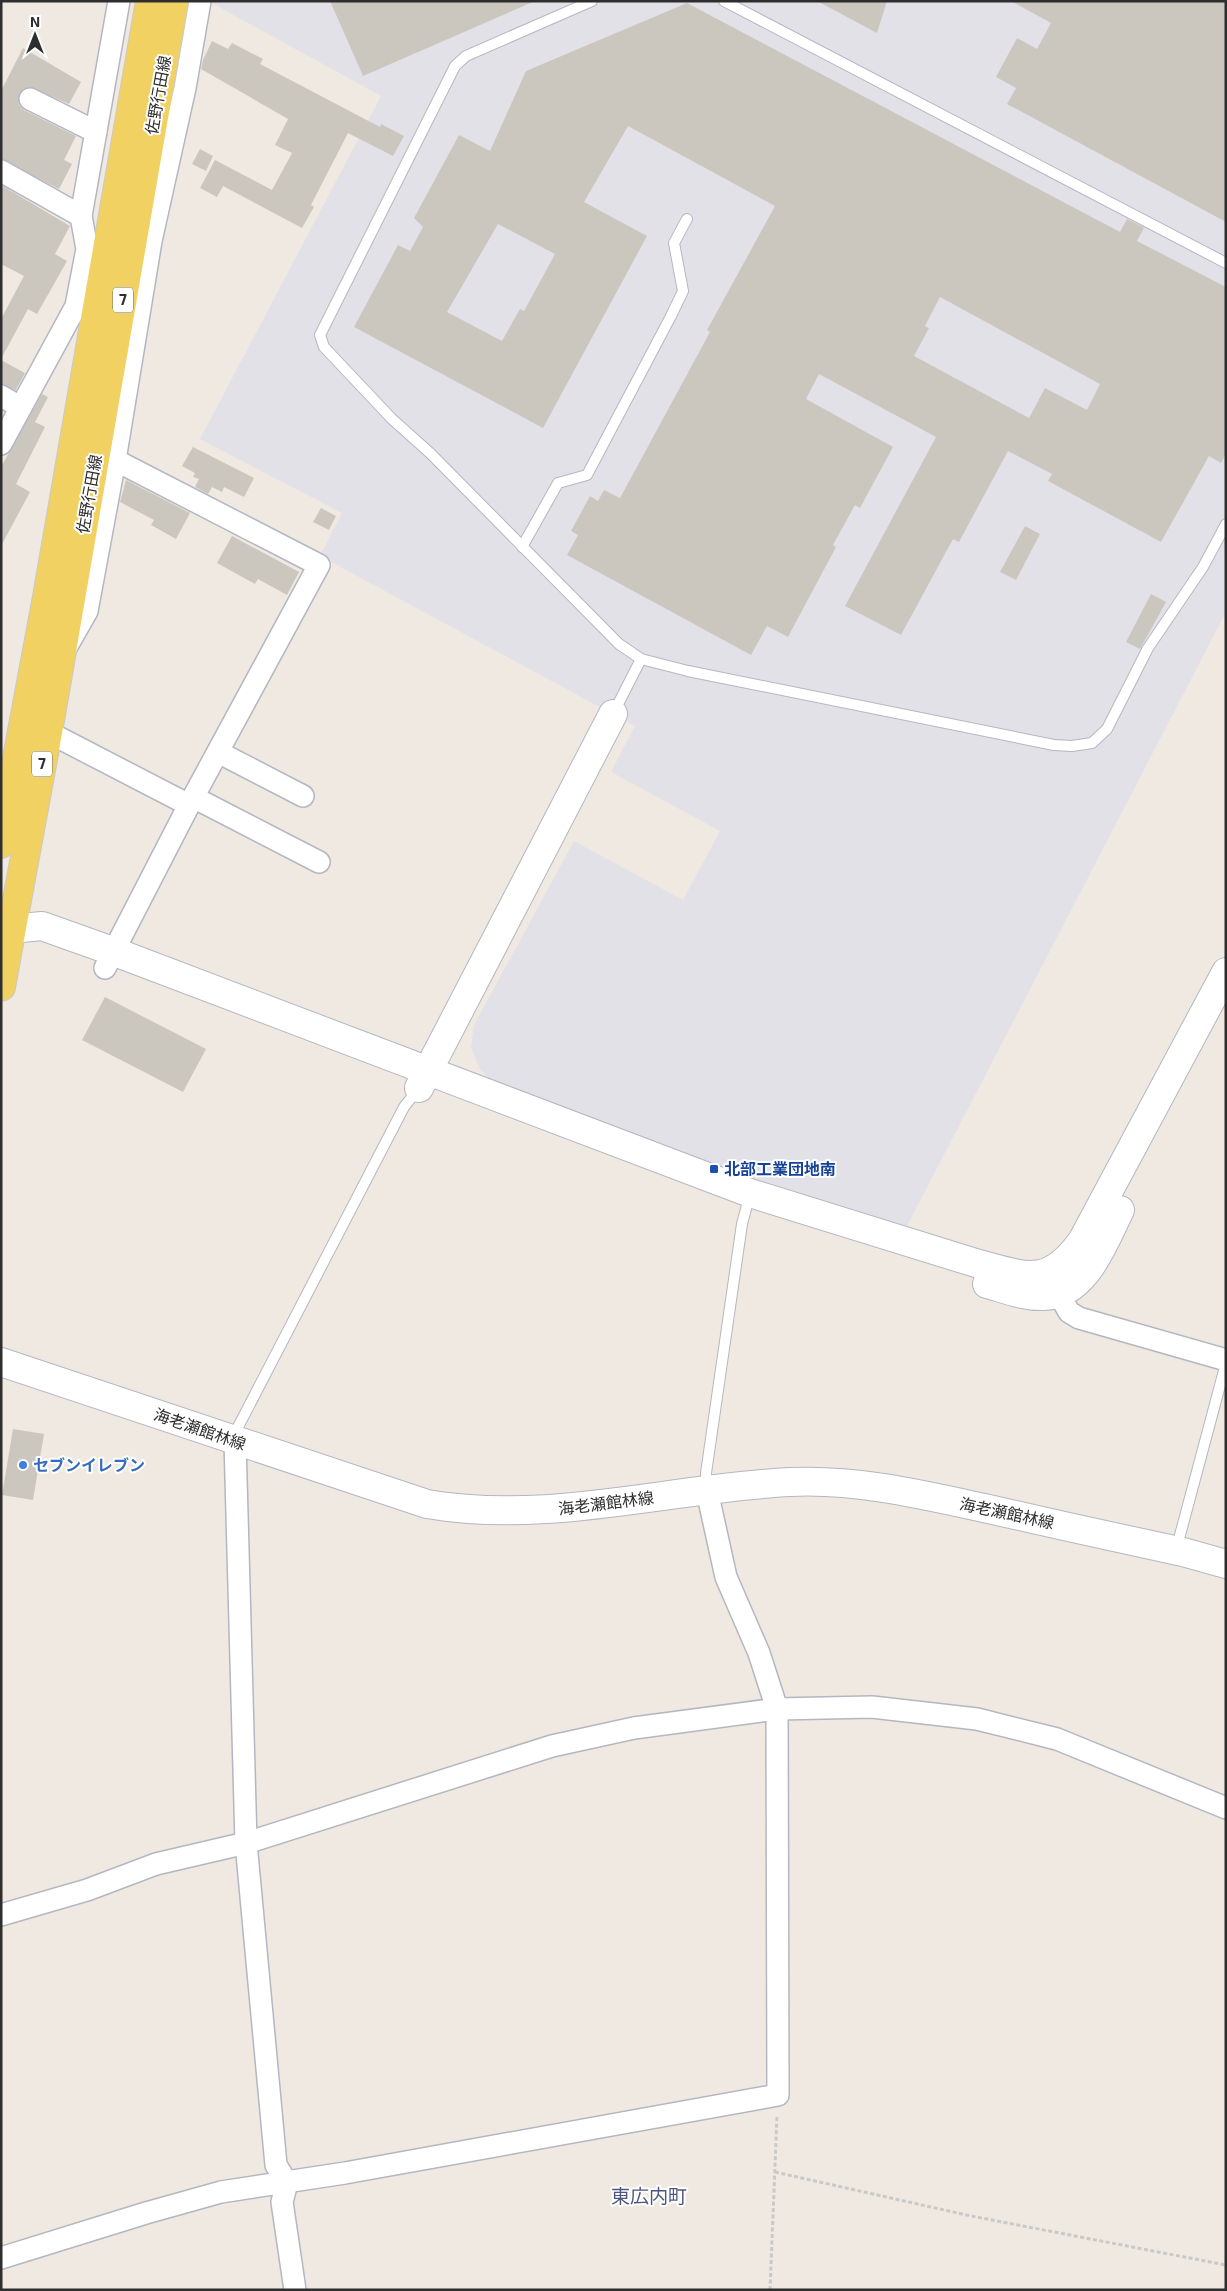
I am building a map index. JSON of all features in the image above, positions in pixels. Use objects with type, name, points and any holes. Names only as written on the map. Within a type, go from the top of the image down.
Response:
[{"type":"main road","name":"佐野行田線","points":[[1,987],[6,928],[48,732],[61,657],[59,598],[150,1]]},
{"type":"main road","name":"佐野行田線","points":[[1,844],[59,598],[174,1]]},
{"type":"street","points":[[1,444],[76,306],[87,249],[81,216],[119,1]]},
{"type":"street","points":[[61,657],[87,611],[115,460],[151,241],[185,88],[200,1]]},
{"type":"street","points":[[30,99],[96,132]]},
{"type":"street","points":[[1,171],[81,216]]},
{"type":"street","points":[[1,396],[20,407]]},
{"type":"street","points":[[110,960],[191,801],[319,565],[115,460]]},
{"type":"street","points":[[424,1080],[614,714]]},
{"type":"street","points":[[48,732],[319,862]]},
{"type":"street","points":[[218,752],[303,796]]},
{"type":"street","points":[[6,928],[38,945],[110,960],[898,1258],[1025,1294],[1044,1296],[1058,1294],[1072,1287],[1092,1263],[1226,1013]]},
{"type":"street","points":[[747,1202],[886,1236],[1017,1274],[1036,1275],[1053,1271],[1069,1260],[1100,1210],[1226,972]]},
{"type":"street","points":[[1058,1294],[1069,1312],[1079,1318],[1226,1361]]},
{"type":"street","name":"海老瀬館林線","points":[[1,1362],[427,1504],[462,1510],[541,1511],[707,1490],[790,1482],[839,1483],[892,1488],[1176,1550],[1226,1564]]},
{"type":"street","points":[[235,1440],[246,1843],[276,2165],[287,2183],[282,2202],[295,2290]]},
{"type":"street","points":[[1,2258],[146,2212],[221,2192],[287,2183],[778,2095],[777,1709],[760,1653],[726,1577],[707,1490]]},
{"type":"street","points":[[1,1915],[87,1890],[156,1864],[246,1843],[552,1746],[634,1728],[777,1709],[872,1707],[977,1719],[1057,1739],[1226,1808]]},
{"type":"lane","points":[[592,1],[466,56],[455,66],[320,335],[324,347],[392,419],[430,454],[619,644],[641,659],[1054,745],[1072,746],[1092,742],[1107,729],[1148,648],[1203,567],[1226,524]]},
{"type":"lane","points":[[724,1],[1226,262]]},
{"type":"lane","points":[[522,547],[558,483],[587,475],[671,316],[683,291],[674,243],[687,219]]},
{"type":"lane","points":[[614,714],[641,659]]},
{"type":"lane","points":[[235,1440],[238,1426],[404,1107],[424,1080]]},
{"type":"lane","points":[[707,1490],[706,1473],[747,1202]]},
{"type":"lane","points":[[1176,1550],[1226,1361]]},
{"type":"path","points":[[770,2290],[778,2095]]},
{"type":"path","points":[[775,2172],[972,2216],[1226,2265]]},
{"type":"shaded area","points":[[208,1],[1226,1],[1226,612],[907,1226],[762,1185],[496,1086],[480,1069],[471,1048],[474,1025],[574,841],[683,900],[720,831],[611,772],[635,726],[320,556],[342,513],[200,439],[381,96]]},
{"type":"building","points":[[330,1],[535,1],[363,76]]},
{"type":"building","points":[[817,1],[887,1],[877,33]]},
{"type":"building","points":[[1011,1],[1226,1],[1226,222],[1007,104],[1016,88],[996,77],[1017,38],[1037,49],[1051,23]]},
{"type":"building","points":[[687,3],[1120,232],[1127,219],[1141,226],[1144,228],[1137,241],[1226,287],[1226,454],[1221,463],[1209,456],[1161,542],[1048,481],[1052,474],[1008,451],[959,542],[953,539],[901,635],[845,606],[936,437],[819,374],[806,399],[893,447],[860,508],[855,505],[833,545],[836,547],[788,637],[767,626],[751,655],[567,555],[578,535],[571,531],[590,496],[598,501],[604,490],[620,498],[710,332],[707,330],[775,206],[628,126],[584,202],[647,236],[543,428],[354,327],[398,245],[410,251],[423,227],[414,218],[459,135],[490,151],[526,71]],"holes":[[[498,224],[555,254],[524,311],[520,309],[502,341],[447,312]],[[940,297],[1100,384],[1087,410],[1045,388],[1029,418],[914,356],[929,328],[925,326]]]},
{"type":"building","points":[[212,41],[228,49],[232,43],[263,59],[260,64],[380,127],[381,124],[404,136],[393,156],[348,133],[311,205],[314,207],[302,228],[223,186],[217,197],[200,188],[215,160],[272,190],[292,153],[275,145],[288,119],[201,69]]},
{"type":"building","points":[[23,48],[81,82],[69,104],[30,87],[23,89],[18,99],[19,105],[24,110],[76,136],[64,160],[72,164],[59,189],[1,159],[1,91]]},
{"type":"building","points":[[200,149],[213,156],[206,171],[192,164]]},
{"type":"building","points":[[1,185],[70,226],[55,254],[67,261],[37,314],[28,309],[1,359],[1,319],[24,276],[1,264]]},
{"type":"building","points":[[1,360],[25,373],[16,390],[1,384]]},
{"type":"building","points":[[42,394],[48,397],[35,422],[45,427],[16,484],[30,492],[1,546],[1,467]]},
{"type":"building","points":[[193,447],[254,478],[244,497],[224,487],[222,492],[212,487],[208,494],[195,487],[199,479],[193,477],[195,473],[182,466]]},
{"type":"building","points":[[126,480],[190,513],[176,539],[151,525],[154,520],[120,502]]},
{"type":"building","points":[[321,508],[336,516],[329,530],[313,522]]},
{"type":"building","points":[[1025,526],[1040,534],[1016,580],[1000,572]]},
{"type":"building","points":[[232,536],[299,572],[287,595],[258,579],[255,584],[217,563]]},
{"type":"building","points":[[1151,594],[1166,602],[1140,649],[1126,642]]},
{"type":"building","points":[[105,997],[206,1049],[183,1092],[82,1040]]},
{"type":"building","name":"セブンイレブン","points":[[13,1429],[44,1434],[33,1500],[2,1495]]},
{"type":"place","name":"北部工業団地南","points":[[714,1169]]},
{"type":"place","name":"セブンイレブン","points":[[23,1465]]},
{"type":"district","name":"東広内町","points":[[649,2196]]}]
